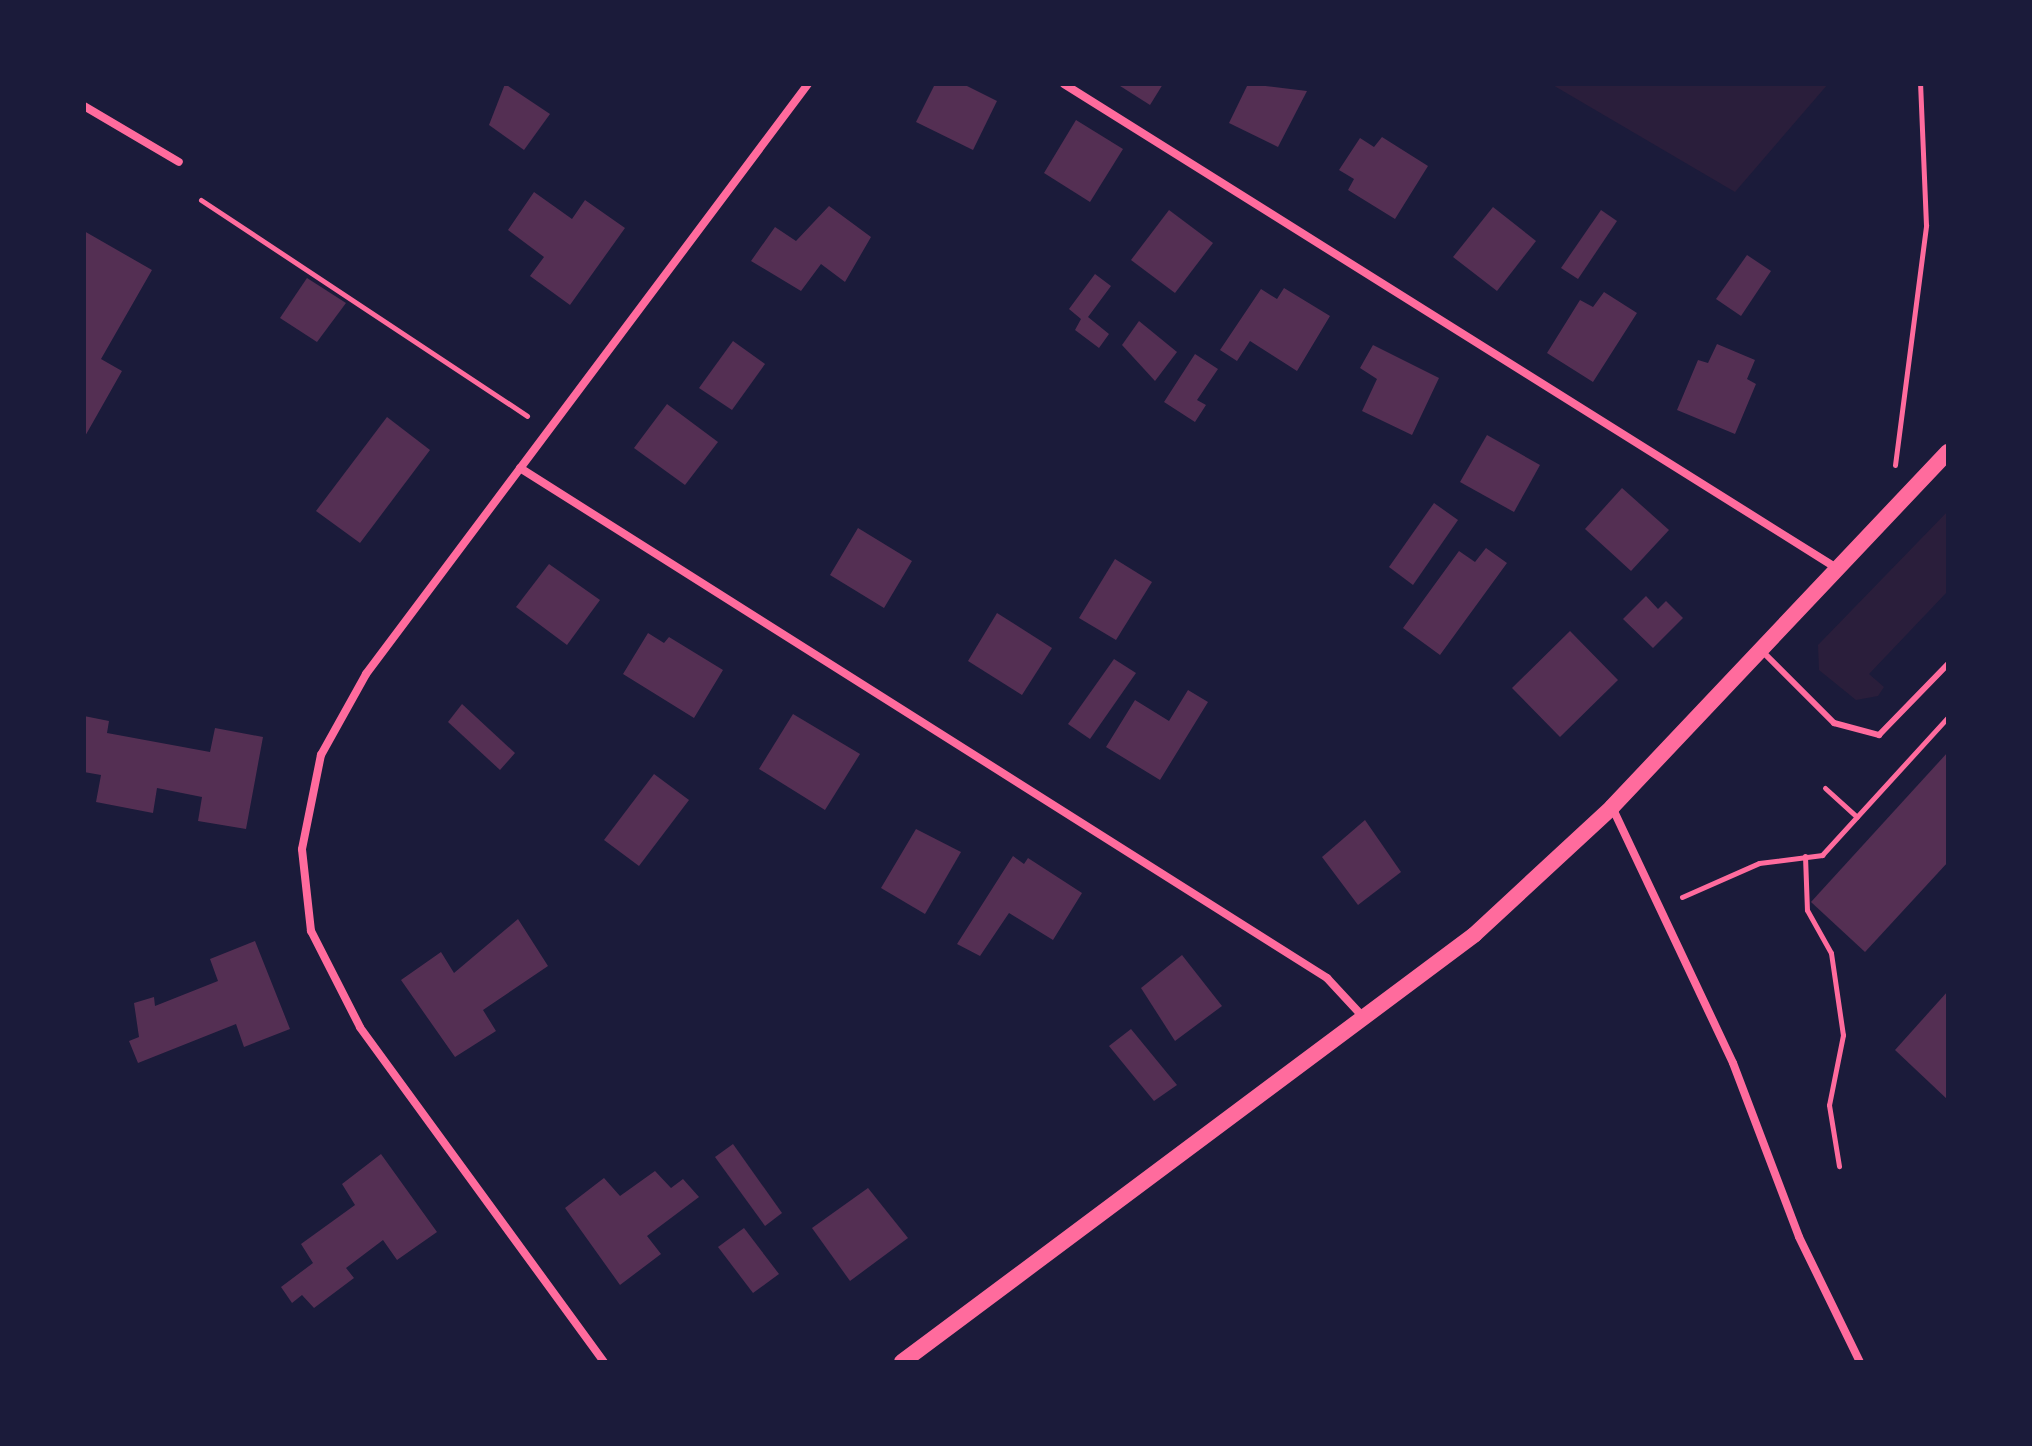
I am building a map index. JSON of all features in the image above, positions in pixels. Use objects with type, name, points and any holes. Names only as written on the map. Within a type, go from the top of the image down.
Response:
[{"type":"main road","points":[[902,1362],[1367,1021],[1474,935],[1612,807],[1948,452]]},
{"type":"street","points":[[604,1362],[360,1027],[311,931],[302,849],[321,755],[366,674],[808,84]]},
{"type":"street","points":[[1064,84],[1838,569]]},
{"type":"street","points":[[84,106],[179,162]]},
{"type":"street","points":[[520,468],[1327,978],[1367,1021]]},
{"type":"street","points":[[1612,807],[1733,1063],[1799,1237],[1860,1362]]},
{"type":"lane","points":[[1762,651],[1834,723],[1879,735],[1948,664]]},
{"type":"path","points":[[1897,506],[1894,433],[1926,225],[1920,84]]},
{"type":"path","points":[[201,200],[527,416]]},
{"type":"path","points":[[1660,907],[1759,863],[1822,855],[1948,717]]},
{"type":"path","points":[[1825,788],[1857,817]]},
{"type":"path","points":[[1805,856],[1807,910],[1831,953],[1843,1035],[1829,1105],[1839,1166]]},
{"type":"shaded area","points":[[1551,84],[1828,84],[1735,192]]},
{"type":"shaded area","points":[[1948,511],[1948,591],[1869,674],[1884,687],[1878,696],[1856,700],[1819,670],[1818,645]]},
{"type":"building","points":[[505,84],[550,114],[524,150],[489,125]]},
{"type":"building","points":[[935,84],[963,84],[997,101],[973,150],[916,122]]},
{"type":"building","points":[[1117,84],[1163,84],[1150,105]]},
{"type":"building","points":[[1248,84],[1307,91],[1278,147],[1229,123]]},
{"type":"building","points":[[1076,120],[1123,149],[1090,202],[1044,173]]},
{"type":"building","points":[[1382,137],[1428,166],[1395,219],[1348,190],[1354,179],[1339,170],[1360,138],[1374,147]]},
{"type":"building","points":[[534,192],[572,219],[585,200],[625,228],[570,305],[530,276],[544,257],[508,230]]},
{"type":"building","points":[[829,206],[871,237],[845,282],[821,264],[801,291],[751,261],[775,227],[796,241]]},
{"type":"building","points":[[1493,207],[1536,241],[1497,291],[1453,257]]},
{"type":"building","points":[[1169,210],[1213,243],[1175,293],[1131,260]]},
{"type":"building","points":[[1601,210],[1617,221],[1578,279],[1561,268]]},
{"type":"building","points":[[84,231],[152,270],[101,359],[122,371],[84,438]]},
{"type":"building","points":[[1747,255],[1771,271],[1741,316],[1716,299]]},
{"type":"building","points":[[1095,274],[1111,286],[1088,317],[1109,334],[1099,348],[1075,330],[1081,319],[1069,309]]},
{"type":"building","points":[[307,278],[346,303],[317,342],[280,318]]},
{"type":"building","points":[[1284,288],[1330,316],[1297,371],[1250,341],[1237,361],[1220,350],[1261,289],[1277,299]]},
{"type":"building","points":[[1604,292],[1637,313],[1593,382],[1547,353],[1580,300],[1593,307]]},
{"type":"building","points":[[1139,321],[1177,352],[1155,381],[1122,345]]},
{"type":"building","points":[[733,341],[765,364],[732,410],[699,388]]},
{"type":"building","points":[[1717,344],[1755,360],[1747,379],[1756,384],[1735,434],[1677,410],[1698,360],[1708,363]]},
{"type":"building","points":[[1373,345],[1439,378],[1412,435],[1362,411],[1377,379],[1360,368]]},
{"type":"building","points":[[1195,354],[1218,369],[1197,400],[1206,405],[1195,422],[1164,402]]},
{"type":"building","points":[[667,404],[718,442],[685,485],[634,448]]},
{"type":"building","points":[[387,417],[430,450],[360,543],[316,511]]},
{"type":"building","points":[[1487,435],[1540,465],[1514,512],[1460,482]]},
{"type":"building","points":[[1622,488],[1669,530],[1631,571],[1585,529]]},
{"type":"building","points":[[1434,503],[1458,520],[1413,585],[1389,567]]},
{"type":"building","points":[[858,528],[912,561],[884,608],[830,575]]},
{"type":"building","points":[[1486,548],[1507,563],[1440,655],[1403,628],[1459,551],[1475,562]]},
{"type":"building","points":[[1115,559],[1152,582],[1116,640],[1079,618]]},
{"type":"building","points":[[549,564],[600,600],[567,645],[516,607]]},
{"type":"building","points":[[1646,596],[1658,609],[1666,601],[1683,618],[1653,648],[1623,619]]},
{"type":"building","points":[[997,613],[1052,648],[1022,695],[968,661]]},
{"type":"building","points":[[1570,631],[1618,680],[1560,737],[1512,688]]},
{"type":"building","points":[[648,633],[664,643],[669,637],[723,670],[694,718],[623,674]]},
{"type":"building","points":[[1114,659],[1136,673],[1090,739],[1068,724]]},
{"type":"building","points":[[1188,690],[1208,702],[1160,780],[1106,747],[1135,700],[1169,721]]},
{"type":"building","points":[[462,704],[515,753],[500,770],[448,722]]},
{"type":"building","points":[[793,714],[860,754],[825,810],[759,769]]},
{"type":"building","points":[[84,716],[109,721],[107,733],[210,752],[215,728],[263,737],[246,829],[198,821],[202,797],[157,788],[153,813],[96,802],[101,775],[84,772]]},
{"type":"building","points":[[1948,752],[1948,862],[1865,952],[1811,902]]},
{"type":"building","points":[[654,774],[689,800],[639,866],[604,840]]},
{"type":"building","points":[[1365,820],[1401,872],[1358,905],[1322,857]]},
{"type":"building","points":[[916,829],[961,852],[925,914],[881,888]]},
{"type":"building","points":[[1013,856],[1024,864],[1028,858],[1082,893],[1053,940],[1009,913],[980,956],[957,944]]},
{"type":"building","points":[[518,919],[548,966],[483,1010],[496,1031],[455,1057],[401,980],[441,952],[454,973]]},
{"type":"building","points":[[255,941],[290,1029],[244,1047],[236,1024],[138,1063],[129,1041],[139,1037],[134,1003],[154,997],[155,1006],[218,981],[210,959]]},
{"type":"building","points":[[1182,955],[1222,1006],[1175,1041],[1141,988]]},
{"type":"building","points":[[1948,991],[1948,1100],[1895,1050]]},
{"type":"building","points":[[1131,1029],[1177,1085],[1154,1101],[1109,1046]]},
{"type":"building","points":[[733,1144],[782,1213],[765,1226],[715,1157]]},
{"type":"building","points":[[381,1154],[437,1232],[397,1260],[383,1240],[346,1268],[354,1278],[314,1308],[302,1295],[292,1303],[281,1287],[313,1263],[301,1244],[355,1205],[342,1184]]},
{"type":"building","points":[[655,1171],[671,1188],[683,1179],[699,1197],[647,1236],[661,1254],[620,1285],[565,1208],[604,1178],[620,1196]]},
{"type":"building","points":[[868,1188],[908,1238],[850,1281],[812,1228]]},
{"type":"building","points":[[744,1228],[779,1274],[753,1293],[718,1247]]}]
